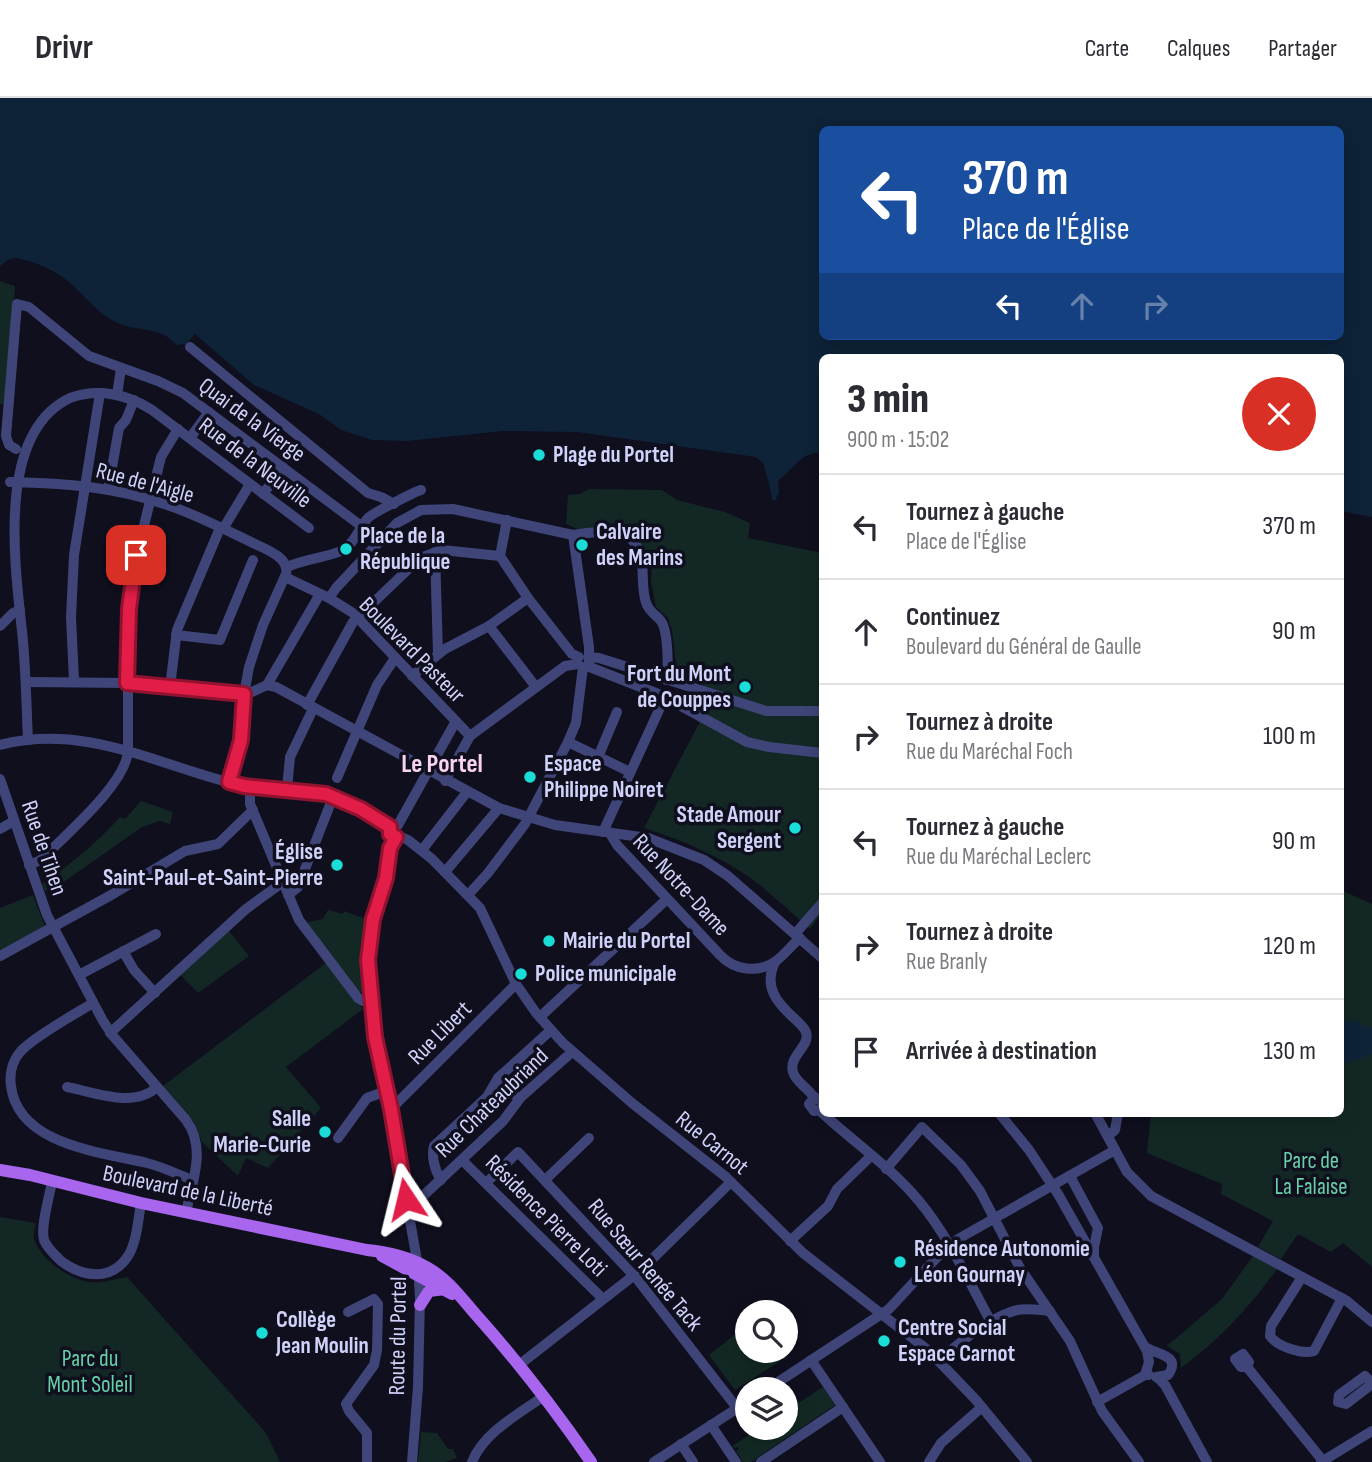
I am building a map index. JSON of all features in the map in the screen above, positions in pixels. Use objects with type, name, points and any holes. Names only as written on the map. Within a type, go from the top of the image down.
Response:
[{"type":"main road","name":"Boulevard de la Liberté","points":[[0,1170],[186,1213],[373,1252],[396,1254],[418,1268]]},
{"type":"main road","name":"Boulevard de la Liberté","points":[[373,1252],[439,1275],[519,1365],[591,1462]]},
{"type":"main road","points":[[420,1305],[429,1291],[448,1288]]},
{"type":"street","name":"Quai de la Vierge","points":[[16,449],[9,445],[6,436],[17,304],[22,304],[86,354],[171,387],[209,412],[377,537]]},
{"type":"street","points":[[190,347],[368,494],[382,497],[394,505]]},
{"type":"street","points":[[117,395],[121,368]]},
{"type":"street","points":[[74,681],[71,591],[75,541],[100,393]]},
{"type":"street","name":"Rue de la Neuville","points":[[16,449],[31,424],[46,410],[74,397],[100,393],[117,395],[134,400],[178,429],[309,528]]},
{"type":"street","points":[[108,490],[120,426],[134,400]]},
{"type":"street","points":[[190,438],[209,412]]},
{"type":"street","points":[[29,865],[41,860],[114,783],[125,764],[128,751],[127,683],[131,583],[163,453],[178,429]]},
{"type":"street","points":[[16,449],[10,482],[9,533],[27,682],[28,740]]},
{"type":"street","points":[[263,494],[283,467]]},
{"type":"street","name":"Rue de l'Aigle","points":[[10,482],[83,486],[175,508],[274,554],[286,572]]},
{"type":"street","points":[[170,687],[176,635],[222,529],[250,484]]},
{"type":"street","points":[[229,782],[241,740],[244,693],[249,667],[263,625],[286,572],[301,560],[344,550],[373,512],[394,505],[421,490]]},
{"type":"street","points":[[27,682],[127,683],[252,692],[267,685],[324,596],[336,588],[377,537],[400,520],[429,509],[453,509],[573,535],[591,532],[625,535],[640,555],[646,604],[664,627],[668,668],[666,680]]},
{"type":"street","points":[[507,520],[500,556],[528,598],[572,654],[665,697],[747,742],[819,752]]},
{"type":"street","points":[[468,895],[488,873],[528,818],[576,723],[584,661],[573,535]]},
{"type":"street","points":[[287,789],[289,757],[341,641],[356,617],[417,560],[435,552],[446,550],[500,556]]},
{"type":"street","points":[[435,552],[435,638],[438,654]]},
{"type":"street","points":[[176,635],[220,640],[253,560]]},
{"type":"street","name":"Boulevard Pasteur","points":[[286,572],[356,617],[470,736]]},
{"type":"street","points":[[412,676],[438,654],[489,626],[528,598]]},
{"type":"street","points":[[0,626],[20,610]]},
{"type":"street","points":[[489,626],[536,687]]},
{"type":"street","points":[[288,895],[296,889],[319,834],[333,789],[379,680],[395,658]]},
{"type":"street","points":[[445,780],[470,736],[568,664],[599,658],[766,711],[819,711]]},
{"type":"street","points":[[267,685],[276,687],[499,808],[561,826],[653,839],[705,860],[728,876],[819,955]]},
{"type":"street","points":[[606,832],[665,697]]},
{"type":"street","points":[[598,757],[618,712]]},
{"type":"street","name":"Route du Portel","points":[[412,1462],[420,1305],[418,1268],[391,1109],[375,1037],[370,999],[369,935],[386,878],[390,848],[396,831],[456,721]]},
{"type":"street","name":"Rue Carnot","points":[[0,745],[28,740],[82,740],[229,782],[287,789],[333,789],[408,839],[445,872],[484,913],[516,984],[540,1017],[572,1052],[731,1182],[790,1241],[938,1361],[982,1407],[1027,1462]]},
{"type":"street","points":[[568,742],[630,772]]},
{"type":"street","name":"Rue de Tihen","points":[[0,779],[53,928],[93,1003],[110,1032],[186,1120],[195,1137],[197,1156],[186,1213]]},
{"type":"street","points":[[250,786],[249,799],[253,810],[301,924],[359,999],[370,999]]},
{"type":"street","points":[[422,850],[467,792]]},
{"type":"street","points":[[445,872],[499,808]]},
{"type":"street","points":[[0,956],[187,850],[218,844],[253,810]]},
{"type":"street","points":[[0,829],[14,821]]},
{"type":"street","name":"Rue Notre-Dame","points":[[606,832],[728,962],[739,967],[753,968],[775,962]]},
{"type":"street","points":[[110,1032],[246,909],[283,882]]},
{"type":"street","points":[[540,1017],[667,899]]},
{"type":"street","points":[[819,907],[775,962],[771,977],[773,995],[779,1005],[803,1027],[807,1035],[793,1062],[793,1072],[819,1103]]},
{"type":"street","points":[[79,975],[156,934]]},
{"type":"street","points":[[123,951],[134,970],[155,993]]},
{"type":"street","name":"Rue Libert","points":[[391,1109],[516,984]]},
{"type":"street","points":[[93,1003],[30,1044],[18,1056],[10,1085],[22,1112],[38,1130],[62,1142],[158,1166],[192,1180]]},
{"type":"street","points":[[441,1180],[436,1170],[433,1148],[487,1097],[498,1078],[551,1030]]},
{"type":"street","name":"Rue Chateaubriand","points":[[408,1210],[503,1121],[519,1099],[572,1052]]},
{"type":"street","points":[[498,1078],[519,1099]]},
{"type":"street","points":[[67,1087],[126,1098],[141,1097],[157,1087]]},
{"type":"street","points":[[338,1138],[367,1098],[386,1091]]},
{"type":"street","points":[[833,1117],[918,1199],[948,1245],[991,1322]]},
{"type":"street","points":[[1002,1117],[1026,1145],[1052,1185],[1144,1346],[1151,1371],[1165,1384],[1207,1462]]},
{"type":"street","points":[[1097,1117],[1132,1178],[1154,1199],[1342,1298],[1358,1308],[1372,1322]]},
{"type":"street","points":[[1108,1136],[1115,1130],[1117,1117]]},
{"type":"street","points":[[886,1169],[922,1128],[961,1165],[995,1217],[1020,1268],[1070,1341],[1097,1402],[1139,1462]]},
{"type":"street","points":[[545,1180],[589,1138]]},
{"type":"street","points":[[786,1377],[883,1314],[948,1245],[1115,1150]]},
{"type":"street","name":"Rue Sœur Renée Tack","points":[[486,1183],[518,1152],[634,1275],[735,1405]]},
{"type":"street","points":[[790,1241],[828,1206],[837,1189],[871,1156]]},
{"type":"street","name":"Résidence Pierre Loti","points":[[462,1160],[603,1299]]},
{"type":"street","points":[[1070,1176],[1098,1228],[1094,1257]]},
{"type":"street","points":[[52,1181],[43,1238],[58,1258],[82,1274],[104,1274],[128,1257],[141,1203]]},
{"type":"street","points":[[519,1365],[634,1275],[731,1182]]},
{"type":"street","points":[[396,1254],[409,1248],[413,1233]]},
{"type":"street","points":[[1083,1240],[1090,1241],[1097,1237]]},
{"type":"street","points":[[373,1252],[418,1268]]},
{"type":"street","points":[[1302,1277],[1271,1326],[1270,1336],[1275,1342],[1303,1352],[1314,1351],[1342,1298]]},
{"type":"street","points":[[348,1312],[369,1300],[374,1299],[378,1304],[374,1365],[346,1404],[367,1433],[366,1462]]},
{"type":"street","points":[[938,1361],[991,1322],[1018,1310],[1050,1311]]},
{"type":"street","points":[[1144,1346],[1170,1360],[1170,1396]]},
{"type":"street","points":[[1097,1402],[1151,1371],[1155,1355],[1161,1354]]},
{"type":"street","points":[[811,1360],[880,1462]]},
{"type":"street","points":[[1247,1367],[1322,1462],[1372,1432]]},
{"type":"street","points":[[1151,1371],[1166,1376],[1171,1370]]},
{"type":"street","points":[[472,1462],[489,1437],[544,1396]]},
{"type":"street","points":[[761,1462],[843,1407]]},
{"type":"street","points":[[929,1462],[941,1443],[982,1407]]},
{"type":"street","points":[[654,1462],[735,1409]]},
{"type":"street","points":[[711,1425],[736,1462]]},
{"type":"street","points":[[681,1444],[693,1462]]},
{"type":"green space","points":[[0,281],[15,286],[6,405],[0,404]]},
{"type":"green space","points":[[589,489],[662,490],[677,500],[725,512],[750,523],[748,538],[819,552],[819,917],[810,929],[752,879],[727,863],[700,849],[644,828],[703,716],[711,690],[678,680],[672,630],[668,618],[656,607],[651,582],[652,562],[628,530],[578,529],[566,524],[568,495],[580,494]]},
{"type":"green space","points":[[141,801],[173,812],[170,824],[160,821],[142,827],[65,881],[45,891],[42,884],[83,853],[120,817],[125,819]]},
{"type":"green space","name":"Parc de La Falaise","points":[[1344,891],[1372,904],[1372,1267],[1343,1243],[1331,1252],[1298,1234],[1281,1259],[1258,1247],[1273,1221],[1221,1194],[1222,1184],[1147,1153],[1151,1117],[1344,1117]]},
{"type":"green space","points":[[33,895],[45,927],[0,950],[0,908]]},
{"type":"green space","points":[[328,910],[343,914],[344,911],[368,920],[364,949],[365,991],[359,993],[305,923],[323,919]]},
{"type":"green space","points":[[229,931],[249,956],[198,993],[181,975]]},
{"type":"green space","points":[[326,963],[363,1009],[286,1067],[321,1108],[268,1168],[246,1158],[238,1176],[202,1142],[194,1122],[163,1086]]},
{"type":"green space","name":"Parc du Mont Soleil","points":[[0,1217],[36,1223],[34,1237],[42,1254],[73,1277],[103,1282],[127,1277],[266,1433],[280,1462],[0,1462]]},
{"type":"green space","points":[[1253,1256],[1277,1269],[1233,1322],[1181,1368],[1180,1354],[1167,1346],[1222,1299]]},
{"type":"green space","points":[[735,1334],[735,1363],[778,1363],[755,1377],[735,1377],[735,1390],[709,1355]]},
{"type":"green space","points":[[823,1387],[835,1405],[798,1430],[798,1403]]},
{"type":"green space","points":[[421,1432],[437,1433],[448,1449],[453,1449],[457,1458],[445,1462],[418,1462]]},
{"type":"green space","points":[[741,1440],[783,1440],[751,1462],[743,1462],[736,1451],[738,1447],[732,1446]]},
{"type":"water","points":[[0,98],[1372,98],[1372,517],[1344,512],[1344,354],[819,354],[819,452],[802,458],[778,481],[779,492],[775,501],[772,500],[763,463],[756,457],[577,432],[503,431],[406,441],[373,440],[341,430],[319,414],[254,385],[195,334],[186,344],[176,345],[164,335],[124,325],[97,309],[58,274],[30,261],[9,259],[0,266]]},
{"type":"water","points":[[1355,1020],[1364,1027],[1372,1028],[1372,1054],[1344,1064],[1344,1021]]},
{"type":"place","name":"Plage du Portel","points":[[539,455]]},
{"type":"place","name":"Calvaire des Marins","points":[[582,545]]},
{"type":"place","name":"Place de la République","points":[[346,549]]},
{"type":"place","name":"Fort du Mont de Couppes","points":[[745,687]]},
{"type":"place","name":"Espace Philippe Noiret","points":[[530,777]]},
{"type":"place","name":"Stade Amour Sergent","points":[[795,828]]},
{"type":"place","name":"Église Saint-Paul-et-Saint-Pierre","points":[[337,865]]},
{"type":"place","name":"Mairie du Portel","points":[[549,941]]},
{"type":"place","name":"Police municipale","points":[[521,974]]},
{"type":"place","name":"Salle Marie-Curie","points":[[325,1132]]},
{"type":"place","name":"Résidence Autonomie Léon Gournay","points":[[900,1262]]},
{"type":"place","name":"Collège Jean Moulin","points":[[262,1333]]},
{"type":"place","name":"Centre Social Espace Carnot","points":[[884,1341]]},
{"type":"district","name":"Le Portel","points":[[442,764]]},
{"type":"route","points":[[136,555],[129,609],[127,683],[244,694],[241,740],[229,782],[244,786],[316,792],[342,800],[378,818],[390,827],[390,834],[396,837],[390,848],[386,878],[369,935],[368,960],[371,1014],[406,1199]]}]
